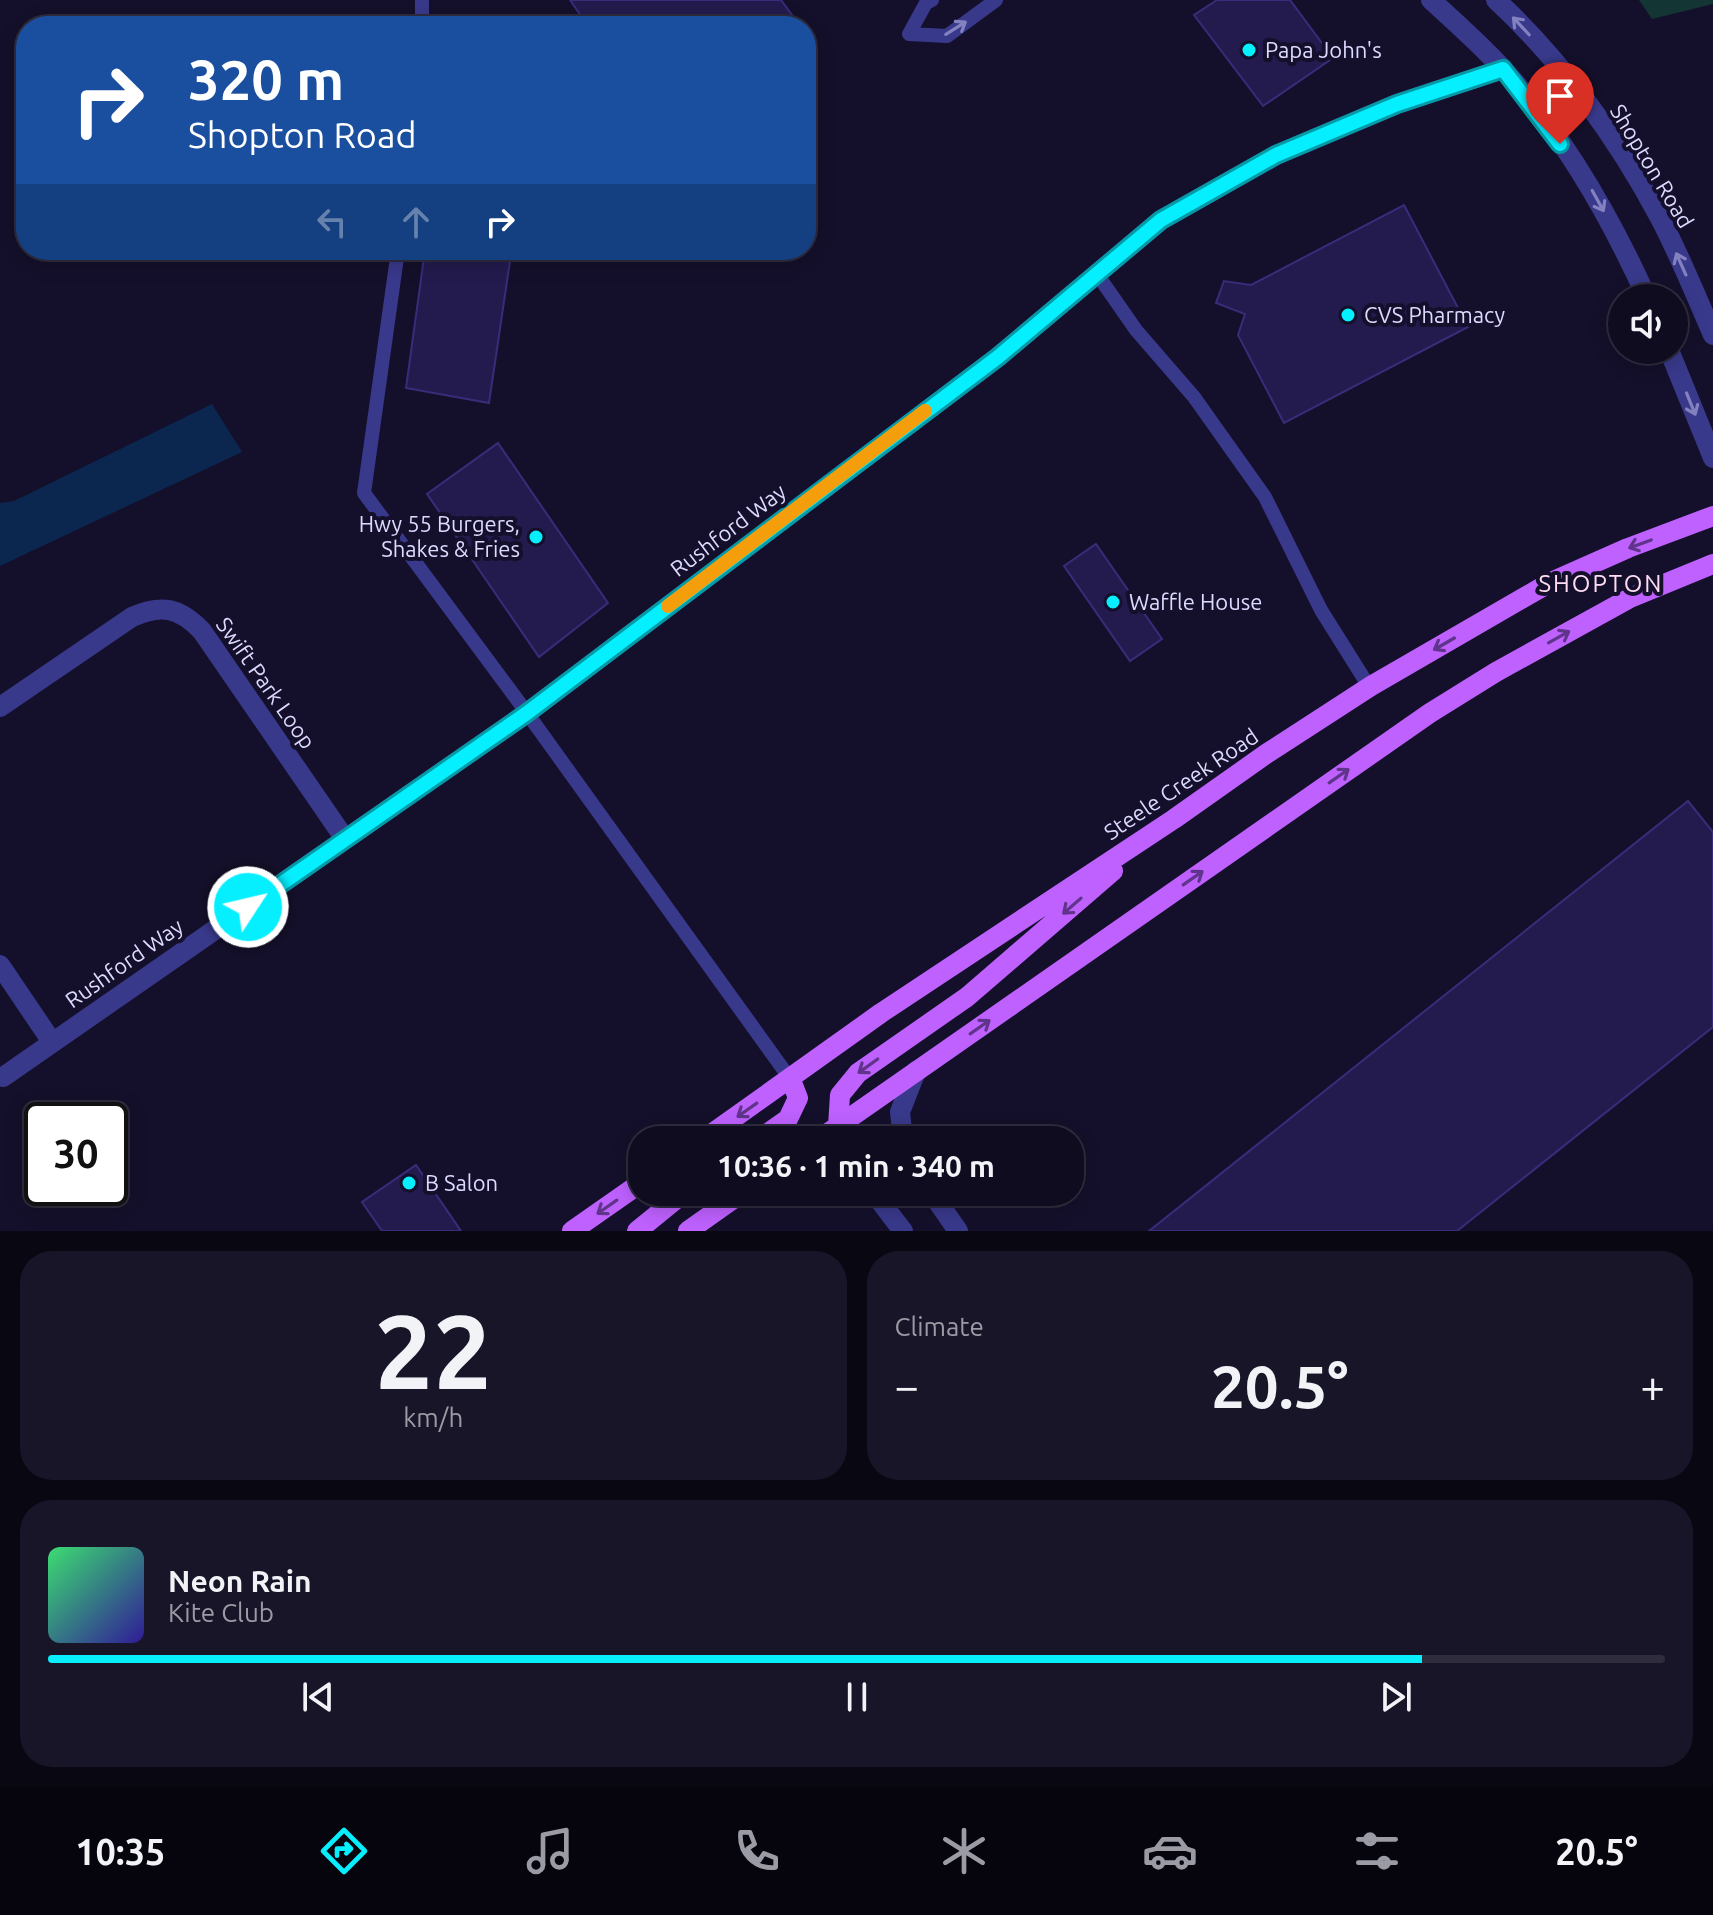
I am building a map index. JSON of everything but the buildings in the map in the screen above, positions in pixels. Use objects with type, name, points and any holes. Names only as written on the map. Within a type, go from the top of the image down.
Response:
[{"type":"main road","name":"Steele Creek Road","points":[[724,1126],[881,1013],[1371,686],[1549,583],[1628,548],[1713,516]]},
{"type":"main road","points":[[849,1126],[916,1071],[1430,713],[1496,672],[1630,598],[1713,564]]},
{"type":"main road","points":[[841,1126],[840,1095],[858,1073],[967,997],[1174,819]]},
{"type":"main road","points":[[778,1126],[788,1119],[798,1098],[791,1080]]},
{"type":"main road","points":[[572,1231],[628,1192]]},
{"type":"main road","points":[[637,1231],[668,1206]]},
{"type":"main road","points":[[688,1231],[723,1206]]},
{"type":"street","points":[[1431,0],[1503,69],[1588,182],[1641,284]]},
{"type":"street","name":"Shopton Road","points":[[1496,0],[1583,99],[1628,164],[1661,220],[1713,335]]},
{"type":"street","name":"Rushford Way","points":[[3,1077],[527,713],[998,357],[1161,220],[1276,155],[1397,104],[1503,69]]},
{"type":"street","points":[[1675,364],[1713,458]]},
{"type":"street","name":"Swift Park Loop","points":[[0,707],[132,617],[157,609],[182,614],[202,631],[345,839]]},
{"type":"street","points":[[0,965],[52,1042]]},
{"type":"street","points":[[902,1126],[900,1112],[916,1071]]},
{"type":"street","points":[[884,1206],[903,1231]]},
{"type":"street","points":[[941,1206],[958,1231]]},
{"type":"lane","points":[[932,0],[926,3],[909,34],[947,36],[996,0]]},
{"type":"lane","points":[[397,260],[364,493],[791,1080]]},
{"type":"lane","points":[[1097,274],[1136,330],[1194,397],[1265,497],[1321,610],[1371,686]]},
{"type":"green space","points":[[1639,0],[1713,0],[1713,4],[1652,19]]},
{"type":"water","points":[[212,404],[242,452],[0,566],[0,503],[14,501]]},
{"type":"slow traffic","points":[[668,606],[925,411]]},
{"type":"place","name":"Papa John's","points":[[1249,50]]},
{"type":"place","name":"CVS Pharmacy","points":[[1348,315]]},
{"type":"place","name":"Hwy 55 Burgers, Shakes & Fries","points":[[536,537]]},
{"type":"place","name":"Waffle House","points":[[1113,602]]},
{"type":"place","name":"B Salon","points":[[409,1183]]},
{"type":"district","name":"SHOPTON","points":[[1601,584]]},
{"type":"route","points":[[248,907],[527,713],[998,357],[1161,220],[1276,155],[1397,104],[1503,69],[1560,144]]}]
